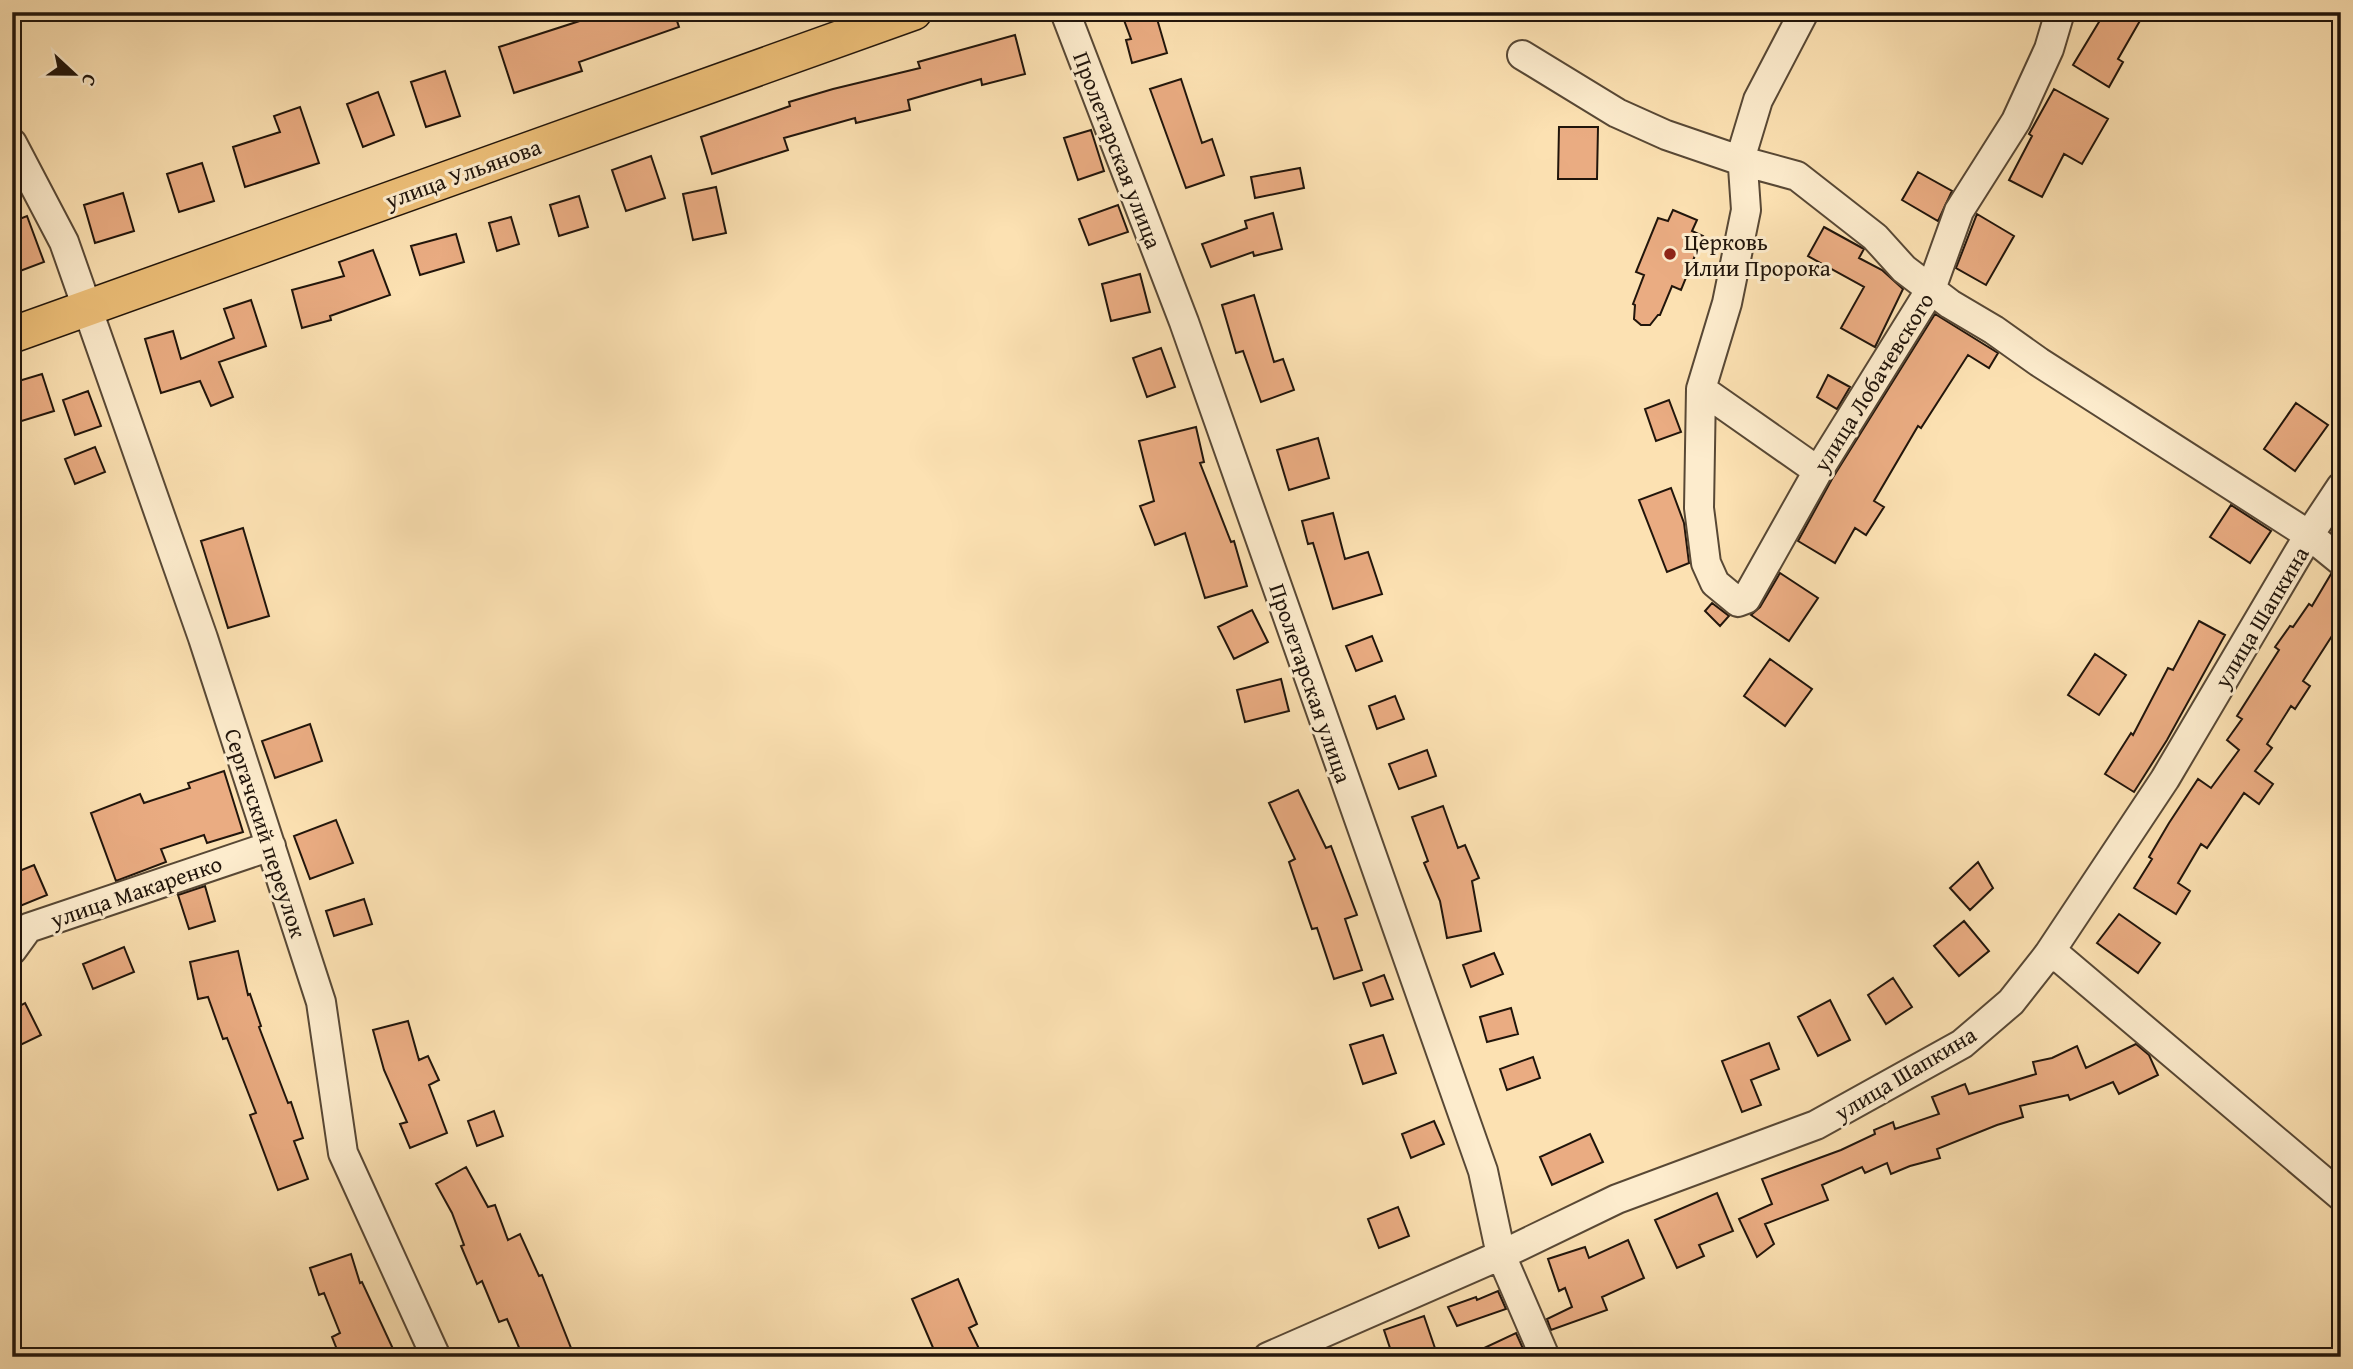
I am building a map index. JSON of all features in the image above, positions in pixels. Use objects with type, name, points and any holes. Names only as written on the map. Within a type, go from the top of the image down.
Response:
[{"type":"main road","name":"улица Ульянова","points":[[12,335],[914,12]]},
{"type":"street","name":"Пролетарская улица","points":[[1065,12],[1188,335],[1474,1144],[1483,1171],[1502,1255],[1545,1357]]},
{"type":"street","points":[[1804,12],[1758,100],[1742,153],[1746,210],[1727,303],[1701,389],[1818,471]]},
{"type":"street","name":"улица Лобачевского","points":[[1701,389],[1699,508],[1706,563],[1715,583],[1738,603],[1746,599],[1818,471],[1931,289],[1959,211],[2016,121],[2049,48],[2060,12]]},
{"type":"street","points":[[1522,55],[1617,113],[1666,135],[1742,161],[1797,176],[1875,237],[1904,269],[1950,304],[2309,535],[2341,561]]},
{"type":"street","name":"Сергачский переулок","points":[[12,142],[64,242],[203,638],[321,1002],[343,1153],[436,1357]]},
{"type":"street","name":"улица Шапкина","points":[[1268,1357],[1502,1255],[1617,1199],[1816,1125],[1962,1044],[2011,1002],[2048,955],[2165,779],[2309,535],[2341,487]]},
{"type":"street","name":"улица Макаренко","points":[[12,950],[28,928],[271,846]]},
{"type":"street","points":[[2048,955],[2061,959],[2341,1196]]},
{"type":"building","points":[[591,12],[674,12],[679,27],[579,62],[582,71],[514,93],[499,47],[592,17]]},
{"type":"building","points":[[1121,12],[1155,12],[1167,53],[1132,63],[1126,40],[1131,39]]},
{"type":"building","points":[[2105,12],[2145,12],[2118,59],[2123,62],[2109,87],[2073,65]]},
{"type":"building","points":[[1015,35],[1025,74],[982,85],[981,79],[908,100],[910,110],[856,123],[855,118],[784,138],[788,150],[712,174],[701,137],[790,106],[789,102],[920,68],[918,62]]},
{"type":"building","points":[[445,71],[460,116],[426,127],[411,82]]},
{"type":"building","points":[[1181,79],[1202,143],[1212,139],[1224,175],[1186,188],[1150,89]]},
{"type":"building","points":[[2054,89],[2108,119],[2082,164],[2064,154],[2042,197],[2009,180],[2032,136],[2029,134]]},
{"type":"building","points":[[378,92],[394,135],[363,147],[347,104]]},
{"type":"building","points":[[300,107],[319,163],[245,187],[233,147],[280,132],[274,116]]},
{"type":"building","points":[[1559,127],[1598,127],[1597,179],[1558,179]]},
{"type":"building","points":[[1091,130],[1104,171],[1078,180],[1064,138]]},
{"type":"building","points":[[651,156],[665,198],[626,211],[612,170]]},
{"type":"building","points":[[202,163],[214,201],[179,212],[167,174]]},
{"type":"building","points":[[1300,168],[1304,188],[1255,198],[1251,177]]},
{"type":"building","points":[[1918,172],[1952,191],[1938,221],[1902,200]]},
{"type":"building","points":[[716,187],[726,233],[693,240],[683,194]]},
{"type":"building","points":[[123,193],[134,231],[95,243],[84,205]]},
{"type":"building","points":[[579,196],[588,227],[559,236],[550,205]]},
{"type":"building","points":[[1118,205],[1128,232],[1089,245],[1079,219]]},
{"type":"building","name":"Церковь Илии Пророка","points":[[1673,210],[1697,220],[1692,231],[1703,236],[1681,290],[1672,286],[1660,315],[1650,325],[1641,325],[1634,319],[1633,304],[1644,275],[1636,272],[1658,218],[1668,221]]},
{"type":"building","points":[[1273,213],[1282,249],[1254,256],[1253,252],[1211,267],[1202,244],[1247,228],[1245,221]]},
{"type":"building","points":[[1977,214],[2014,236],[1986,285],[1956,268]]},
{"type":"building","points":[[27,216],[44,262],[12,274],[12,222]]},
{"type":"building","points":[[511,217],[519,244],[497,251],[489,223]]},
{"type":"building","points":[[1824,227],[1864,249],[1859,258],[1882,270],[1903,289],[1875,347],[1841,328],[1864,287],[1808,256]]},
{"type":"building","points":[[456,234],[464,262],[420,275],[411,246]]},
{"type":"building","points":[[373,250],[390,295],[330,316],[331,320],[302,328],[292,290],[344,276],[339,262]]},
{"type":"building","points":[[1140,274],[1150,312],[1111,321],[1102,284]]},
{"type":"building","points":[[1254,295],[1274,362],[1283,359],[1294,390],[1261,402],[1243,351],[1236,353],[1222,305]]},
{"type":"building","points":[[251,300],[266,346],[219,362],[233,397],[211,406],[200,381],[161,393],[145,339],[173,331],[181,359],[234,338],[224,309]]},
{"type":"building","points":[[1935,314],[1998,353],[1989,368],[1968,355],[1921,428],[1918,426],[1874,501],[1884,507],[1866,535],[1855,528],[1835,563],[1798,541],[1832,479]]},
{"type":"building","points":[[1161,348],[1175,387],[1147,397],[1133,358]]},
{"type":"building","points":[[42,374],[54,411],[12,424],[12,383]]},
{"type":"building","points":[[1828,375],[1850,387],[1837,409],[1817,397]]},
{"type":"building","points":[[88,391],[101,426],[75,435],[63,400]]},
{"type":"building","points":[[1669,400],[1681,432],[1656,441],[1645,409]]},
{"type":"building","points":[[2296,403],[2328,425],[2295,471],[2264,449]]},
{"type":"building","points":[[1196,427],[1204,462],[1200,463],[1231,542],[1234,541],[1247,586],[1205,598],[1185,533],[1155,545],[1140,506],[1154,501],[1139,441]]},
{"type":"building","points":[[1318,438],[1329,478],[1289,490],[1277,450]]},
{"type":"building","points":[[95,447],[105,472],[75,484],[65,459]]},
{"type":"building","points":[[1671,488],[1684,523],[1689,563],[1667,572],[1639,500]]},
{"type":"building","points":[[2231,505],[2271,531],[2250,563],[2210,537]]},
{"type":"building","points":[[1333,513],[1345,559],[1368,552],[1382,594],[1333,609],[1313,543],[1308,544],[1302,521]]},
{"type":"building","points":[[243,528],[269,616],[228,628],[201,541]]},
{"type":"building","points":[[1780,573],[1818,598],[1789,641],[1751,615],[1760,607]]},
{"type":"building","points":[[2331,574],[2341,577],[2341,610],[2334,621],[2339,625],[2303,681],[2310,686],[2295,709],[2291,706],[2267,744],[2272,748],[2255,771],[2273,784],[2259,804],[2244,793],[2207,848],[2201,844],[2178,883],[2190,891],[2176,914],[2134,888],[2152,859],[2149,857],[2198,779],[2211,788],[2239,750],[2227,740],[2242,719],[2237,716],[2279,650],[2275,647],[2309,604],[2312,606]]},
{"type":"building","points":[[1712,603],[1729,616],[1720,626],[1705,611]]},
{"type":"building","points":[[1252,610],[1268,642],[1234,659],[1218,627]]},
{"type":"building","points":[[2199,621],[2225,635],[2167,740],[2134,792],[2105,774],[2131,733],[2133,735],[2168,668],[2173,670]]},
{"type":"building","points":[[1372,636],[1382,661],[1356,671],[1346,646]]},
{"type":"building","points":[[2095,654],[2126,675],[2099,715],[2068,695]]},
{"type":"building","points":[[1770,659],[1812,689],[1785,726],[1744,696]]},
{"type":"building","points":[[1281,679],[1289,711],[1245,722],[1237,690]]},
{"type":"building","points":[[1395,696],[1404,719],[1377,729],[1369,706]]},
{"type":"building","points":[[310,724],[322,761],[275,778],[262,741]]},
{"type":"building","points":[[1427,750],[1436,776],[1399,789],[1389,764]]},
{"type":"building","points":[[224,771],[243,832],[207,843],[204,835],[161,849],[166,862],[116,881],[91,813],[140,794],[144,803],[190,788],[188,783]]},
{"type":"building","points":[[1298,790],[1326,848],[1331,846],[1357,915],[1345,919],[1362,970],[1334,979],[1317,928],[1312,929],[1289,862],[1295,859],[1269,803]]},
{"type":"building","points":[[1443,806],[1458,848],[1465,845],[1479,878],[1472,881],[1481,931],[1447,938],[1440,901],[1424,863],[1428,861],[1412,817]]},
{"type":"building","points":[[336,820],[353,863],[310,879],[294,836]]},
{"type":"building","points":[[1978,862],[1993,888],[1970,910],[1950,888]]},
{"type":"building","points":[[34,865],[47,895],[12,907],[12,874]]},
{"type":"building","points":[[205,886],[215,921],[189,929],[178,895]]},
{"type":"building","points":[[364,899],[372,924],[334,936],[326,911]]},
{"type":"building","points":[[2119,914],[2160,943],[2138,973],[2097,943]]},
{"type":"building","points":[[1964,921],[1989,951],[1959,976],[1934,946]]},
{"type":"building","points":[[124,947],[134,972],[93,989],[83,964]]},
{"type":"building","points":[[238,951],[248,995],[250,994],[261,1026],[259,1027],[288,1103],[291,1102],[303,1138],[294,1141],[308,1179],[278,1190],[250,1115],[256,1113],[227,1038],[223,1039],[208,997],[198,999],[190,962]]},
{"type":"building","points":[[1494,953],[1503,974],[1471,987],[1463,965]]},
{"type":"building","points":[[1384,975],[1393,999],[1371,1006],[1363,983]]},
{"type":"building","points":[[1893,978],[1912,1007],[1886,1024],[1868,995]]},
{"type":"building","points":[[1830,1000],[1850,1040],[1818,1056],[1798,1017]]},
{"type":"building","points":[[25,1003],[41,1035],[12,1049],[12,1010]]},
{"type":"building","points":[[1511,1008],[1518,1034],[1487,1042],[1480,1017]]},
{"type":"building","points":[[408,1021],[419,1060],[428,1056],[439,1080],[429,1085],[447,1133],[410,1148],[400,1124],[407,1122],[384,1070],[373,1030]]},
{"type":"building","points":[[1383,1035],[1396,1073],[1363,1084],[1350,1045]]},
{"type":"building","points":[[1769,1043],[1779,1069],[1751,1080],[1761,1105],[1742,1112],[1722,1061]]},
{"type":"building","points":[[2136,1044],[2149,1055],[2158,1075],[2119,1094],[2113,1082],[2070,1100],[2068,1095],[2020,1106],[2023,1117],[1937,1149],[1940,1158],[1891,1174],[1887,1163],[1865,1173],[1862,1167],[1822,1185],[1828,1200],[1765,1224],[1774,1244],[1757,1257],[1739,1219],[1772,1204],[1762,1179],[1841,1150],[1893,1122],[1895,1129],[1939,1114],[1932,1097],[1965,1084],[1969,1094],[2036,1074],[2033,1062],[2052,1058],[2077,1046],[2086,1068]]},
{"type":"building","points":[[1533,1057],[1540,1078],[1507,1090],[1500,1069]]},
{"type":"building","points":[[494,1111],[503,1136],[477,1146],[468,1121]]},
{"type":"building","points":[[1434,1121],[1444,1144],[1411,1158],[1402,1134]]},
{"type":"building","points":[[1590,1134],[1603,1162],[1552,1185],[1540,1157]]},
{"type":"building","points":[[466,1167],[488,1207],[495,1205],[508,1240],[520,1234],[539,1276],[542,1275],[571,1348],[550,1357],[523,1357],[507,1319],[499,1322],[482,1281],[477,1284],[461,1246],[464,1245],[452,1213],[436,1184]]},
{"type":"building","points":[[1717,1193],[1733,1231],[1699,1245],[1704,1256],[1677,1268],[1655,1220]]},
{"type":"building","points":[[1398,1207],[1409,1236],[1379,1248],[1368,1219]]},
{"type":"building","points":[[1628,1240],[1644,1278],[1602,1297],[1607,1310],[1551,1330],[1547,1319],[1572,1307],[1565,1288],[1559,1291],[1548,1259],[1585,1247],[1589,1258]]},
{"type":"building","points":[[351,1254],[360,1283],[362,1282],[394,1351],[380,1357],[340,1357],[332,1337],[340,1333],[324,1293],[319,1295],[310,1268]]},
{"type":"building","points":[[958,1279],[977,1324],[969,1328],[983,1357],[937,1357],[912,1299]]},
{"type":"building","points":[[1498,1291],[1506,1309],[1457,1326],[1448,1307],[1476,1297],[1477,1300]]},
{"type":"building","points":[[1424,1316],[1438,1357],[1393,1357],[1384,1330]]},
{"type":"building","points":[[1516,1333],[1525,1353],[1517,1357],[1465,1357]]},
{"type":"place","name":"Церковь Илии Пророка","points":[[1670,254]]}]
